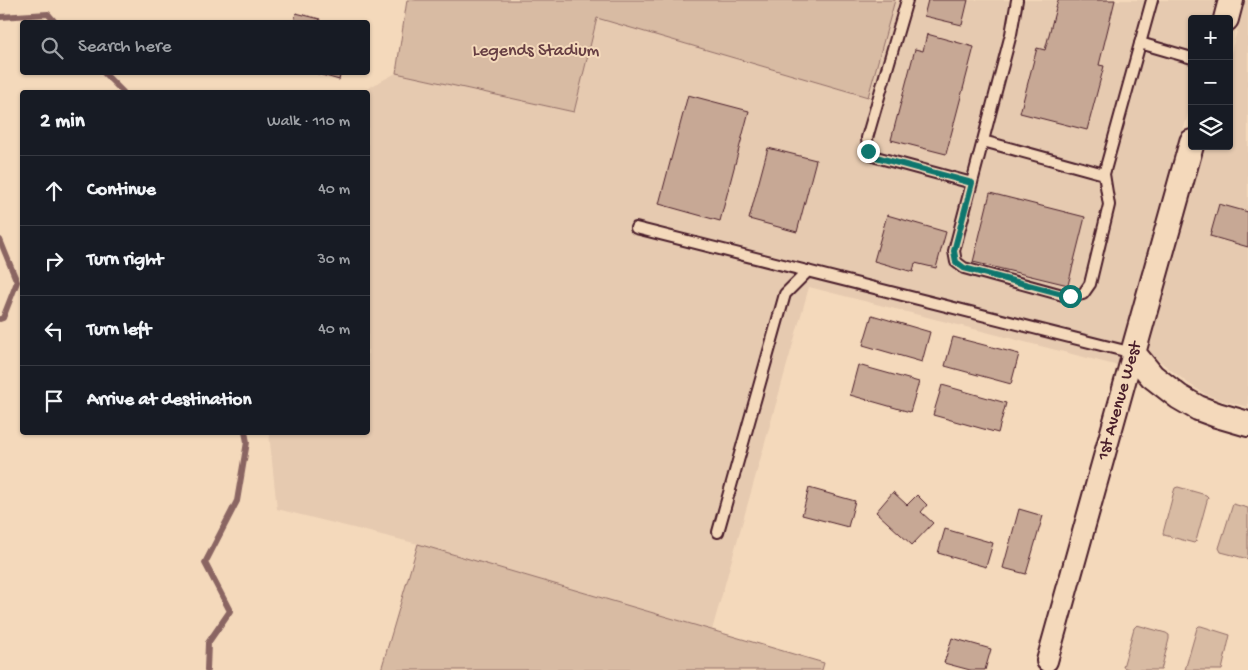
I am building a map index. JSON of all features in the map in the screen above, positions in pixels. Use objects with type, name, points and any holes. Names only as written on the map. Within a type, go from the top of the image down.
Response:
[{"type":"street","points":[[1227,15],[1231,0]]},
{"type":"street","name":"1st Avenue West","points":[[1046,665],[1190,150]]},
{"type":"street","points":[[1133,353],[1152,376],[1179,398],[1216,415],[1248,424]]},
{"type":"lane","points":[[907,0],[867,138],[868,151],[876,157],[972,183]]},
{"type":"lane","points":[[1017,0],[1011,34],[954,251],[956,262],[964,268],[1070,296],[1083,294],[1090,284],[1109,205],[1104,174],[1152,0]]},
{"type":"lane","points":[[1140,43],[1188,57]]},
{"type":"lane","points":[[983,141],[1104,174]]},
{"type":"lane","points":[[636,228],[1133,353]]},
{"type":"lane","points":[[718,532],[785,294],[808,271]]},
{"type":"shaded area","points":[[895,0],[1219,0],[1215,15],[1188,15],[1188,114],[1119,366],[809,287],[712,630],[418,544],[277,509],[269,435],[370,435],[370,90],[365,90],[396,73],[574,112],[597,18],[868,97]]},
{"type":"shaded area","points":[[1246,0],[1248,0],[1248,407],[1205,394],[1153,356],[1148,348],[1204,150],[1233,150],[1233,45]]},
{"type":"green space","name":"Legends Stadium","points":[[407,0],[895,0],[868,97],[597,18],[574,112],[396,73]]},
{"type":"green space","points":[[1178,487],[1208,497],[1194,543],[1164,535],[1163,533],[1174,491]]},
{"type":"green space","points":[[1233,504],[1248,508],[1248,559],[1221,552],[1219,548]]},
{"type":"green space","points":[[418,544],[824,663],[822,670],[381,670]]},
{"type":"green space","points":[[1137,625],[1169,635],[1161,670],[1131,670],[1123,667],[1134,628]]},
{"type":"green space","points":[[1199,626],[1230,635],[1222,670],[1185,670]]},
{"type":"building","points":[[928,0],[968,0],[962,25],[924,16]]},
{"type":"building","points":[[1058,0],[1115,0],[1099,65],[1104,66],[1087,130],[1020,113],[1037,48],[1045,50]]},
{"type":"building","points":[[296,13],[320,19],[320,20],[294,20]]},
{"type":"building","points":[[927,34],[974,47],[946,154],[891,140],[915,49],[923,51]]},
{"type":"building","points":[[322,75],[340,75],[339,80]]},
{"type":"building","points":[[688,95],[749,111],[720,221],[659,204]]},
{"type":"building","points":[[768,148],[816,160],[797,232],[749,219]]},
{"type":"building","points":[[990,193],[1085,217],[1068,285],[973,262]]},
{"type":"building","points":[[1219,204],[1248,212],[1248,247],[1210,236]]},
{"type":"building","points":[[887,215],[946,232],[936,268],[915,263],[913,272],[874,261]]},
{"type":"building","points":[[872,315],[930,332],[922,362],[863,345]]},
{"type":"building","points":[[953,337],[1019,354],[1011,384],[945,366]]},
{"type":"building","points":[[858,365],[919,382],[910,412],[850,395]]},
{"type":"building","points":[[942,385],[1006,403],[998,433],[933,415]]},
{"type":"building","points":[[809,488],[855,501],[848,527],[802,515]]},
{"type":"building","points":[[893,492],[907,505],[917,495],[927,505],[921,512],[933,523],[912,545],[876,512]]},
{"type":"building","points":[[1019,509],[1043,516],[1026,574],[1003,568]]},
{"type":"building","points":[[945,529],[993,543],[986,567],[938,553]]},
{"type":"building","points":[[952,638],[991,649],[985,670],[970,670],[944,663]]},
{"type":"waterway","points":[[0,17],[48,14],[53,20]]},
{"type":"waterway","points":[[106,75],[121,90]]},
{"type":"waterway","points":[[0,240],[17,282],[3,318],[0,319]]},
{"type":"waterway","points":[[207,670],[208,643],[230,611],[205,563],[237,501],[247,442],[246,435]]},
{"type":"route","points":[[868,151],[876,157],[972,183],[954,251],[956,262],[964,268],[1070,296]]}]
